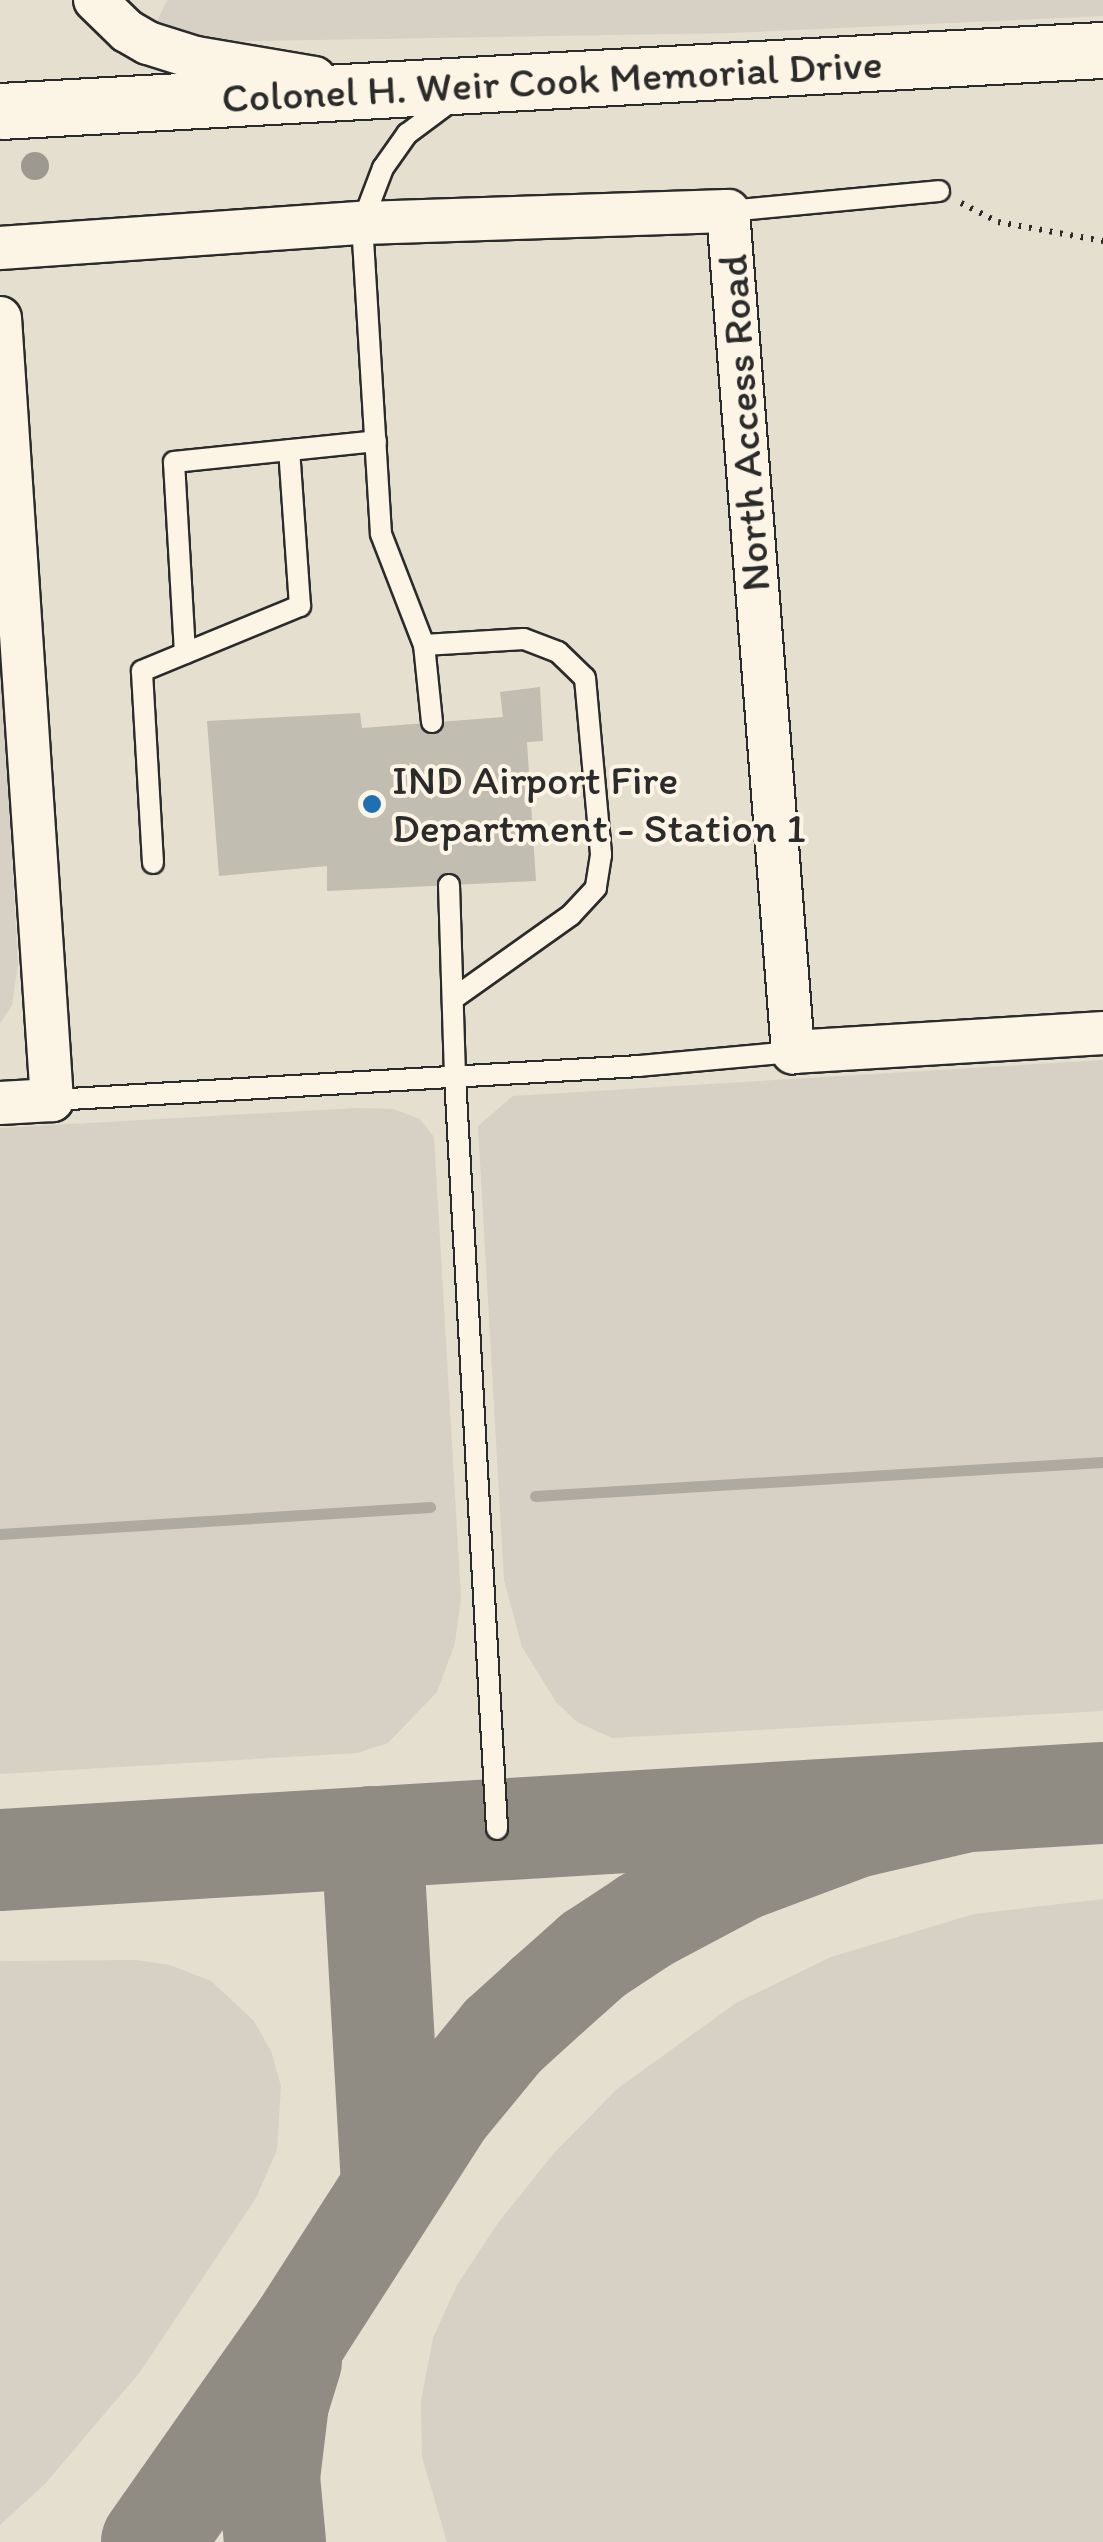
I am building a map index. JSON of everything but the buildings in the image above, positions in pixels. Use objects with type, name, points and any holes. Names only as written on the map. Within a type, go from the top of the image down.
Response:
[{"type":"street","points":[[95,0],[126,30],[172,51],[404,90]]},
{"type":"street","name":"Colonel H. Weir Cook Memorial Drive","points":[[0,112],[1103,50]]},
{"type":"street","name":"North Access Road","points":[[0,248],[362,222],[728,211],[794,1052]]},
{"type":"street","points":[[0,318],[52,1100],[0,1104]]},
{"type":"street","points":[[794,1052],[1103,1034]]},
{"type":"lane","points":[[432,722],[424,645],[382,534],[362,222],[382,168],[407,134],[436,108],[485,87]]},
{"type":"lane","points":[[728,211],[939,191]]},
{"type":"lane","points":[[186,653],[174,462],[376,441]]},
{"type":"lane","points":[[153,863],[142,671],[300,606],[289,450]]},
{"type":"lane","points":[[424,645],[524,639],[558,652],[585,678],[601,855],[596,888],[571,915],[452,999]]},
{"type":"lane","points":[[449,885],[455,1077],[497,1830]]},
{"type":"lane","points":[[52,1100],[455,1077],[794,1052]]},
{"type":"path","points":[[939,191],[998,222],[1103,241]]},
{"type":"shaded area","points":[[0,0],[1103,0],[1103,2542],[0,2542]]},
{"type":"shaded area","points":[[167,0],[1103,0],[1103,16],[731,33],[193,42],[155,26]]},
{"type":"shaded area","points":[[0,644],[18,964],[12,1005],[0,1024]]},
{"type":"shaded area","points":[[1103,1060],[1103,1711],[612,1738],[577,1722],[556,1702],[522,1647],[504,1580],[478,1126],[513,1096]]},
{"type":"shaded area","points":[[393,1109],[420,1119],[434,1137],[461,1598],[455,1643],[437,1692],[388,1743],[357,1753],[0,1774],[0,1128]]},
{"type":"shaded area","points":[[1103,1899],[1103,2542],[447,2542],[422,2457],[421,2401],[433,2338],[457,2285],[498,2223],[554,2153],[617,2089],[736,2003],[831,1957],[974,1914]]},
{"type":"shaded area","points":[[136,1960],[170,1965],[211,1981],[254,2021],[271,2051],[281,2086],[277,2150],[256,2198],[140,2372],[45,2484],[0,2525],[0,1961]]},
{"type":"waterway","points":[[535,1496],[1103,1462]]},
{"type":"waterway","points":[[0,1534],[430,1507]]},
{"type":"taxiway","points":[[0,1860],[1103,1793]]},
{"type":"taxiway","points":[[152,2542],[301,2330],[443,2109],[503,2036],[547,1996],[593,1955],[646,1920],[740,1870],[855,1827],[968,1801]]},
{"type":"taxiway","points":[[372,1837],[392,2182]]},
{"type":"taxiway","points":[[275,2542],[269,2477],[278,2403],[291,2361]]},
{"type":"place","name":"IND Airport Fire Department - Station 1","points":[[372,804]]}]
